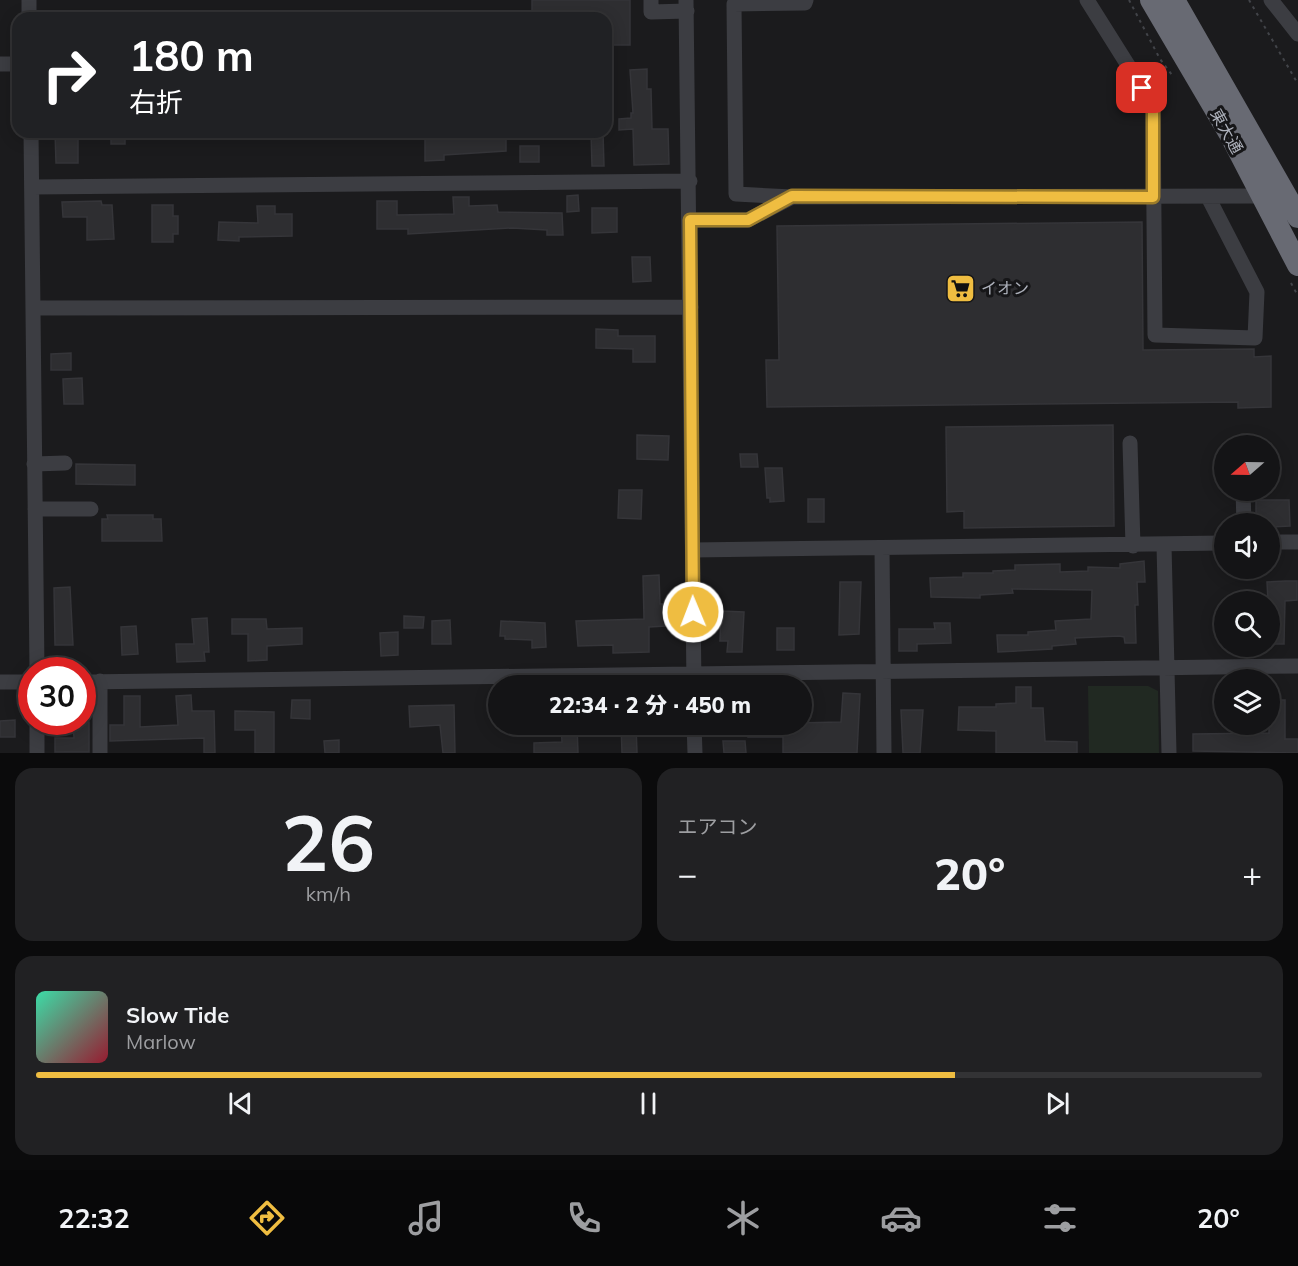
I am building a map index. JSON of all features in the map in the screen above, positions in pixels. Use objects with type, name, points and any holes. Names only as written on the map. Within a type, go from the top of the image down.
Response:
[{"type":"highway","name":"東大通","points":[[1151,0],[1231,136],[1298,265]]},
{"type":"highway","name":"東大通","points":[[1174,0],[1249,126],[1298,217]]},
{"type":"street","points":[[651,0],[651,12],[686,6],[690,181],[694,675]]},
{"type":"street","points":[[806,0],[806,3],[734,4],[736,194],[1262,196]]},
{"type":"street","points":[[1087,0],[1153,105],[1155,335],[1255,338],[1257,292],[1208,196]]},
{"type":"street","points":[[1271,0],[1298,34]]},
{"type":"street","points":[[31,138],[36,657]]},
{"type":"street","points":[[32,187],[690,181]]},
{"type":"street","points":[[690,220],[748,220],[792,196]]},
{"type":"street","points":[[33,308],[691,307]]},
{"type":"street","points":[[1130,442],[1133,546]]},
{"type":"street","points":[[34,464],[65,463]]},
{"type":"street","points":[[35,508],[91,509]]},
{"type":"street","points":[[1280,542],[1298,542]]},
{"type":"street","points":[[693,550],[1214,543]]},
{"type":"street","points":[[1164,545],[1169,753]]},
{"type":"street","points":[[882,548],[884,753]]},
{"type":"street","points":[[788,675],[882,671],[1298,666]]},
{"type":"street","points":[[96,681],[488,680]]},
{"type":"street","points":[[100,681],[100,753]]},
{"type":"street","points":[[0,682],[18,682]]},
{"type":"street","points":[[37,735],[37,753]]},
{"type":"street","points":[[694,735],[694,753]]},
{"type":"path","points":[[1249,0],[1298,84]]},
{"type":"shaded area","points":[[1088,686],[1148,686],[1158,691],[1159,753],[1089,753]]},
{"type":"building","points":[[532,0],[630,0],[630,45],[612,45],[612,12],[532,12]]},
{"type":"building","points":[[647,69],[647,89],[651,89],[652,129],[668,129],[669,164],[634,165],[633,129],[619,130],[619,119],[631,118],[631,113],[633,113],[630,70]]},
{"type":"building","points":[[55,138],[78,138],[78,163],[56,163]]},
{"type":"building","points":[[111,138],[125,138],[125,144],[111,144]]},
{"type":"building","points":[[425,138],[506,138],[506,151],[444,155],[444,160],[425,161]]},
{"type":"building","points":[[591,138],[603,138],[604,166],[592,166]]},
{"type":"building","points":[[520,146],[539,146],[539,162],[520,162]]},
{"type":"building","points":[[578,195],[579,211],[567,212],[567,196]]},
{"type":"building","points":[[453,197],[469,197],[469,206],[497,205],[498,212],[562,213],[563,235],[547,235],[547,230],[512,228],[408,234],[408,229],[377,229],[377,201],[397,201],[397,215],[454,214]]},
{"type":"building","points":[[101,201],[102,205],[112,205],[114,239],[87,240],[87,217],[63,217],[62,202]]},
{"type":"building","points":[[152,205],[173,205],[173,216],[178,216],[178,234],[173,234],[173,242],[152,242]]},
{"type":"building","points":[[257,206],[275,206],[275,214],[292,214],[292,236],[239,237],[239,241],[218,240],[219,222],[258,223]]},
{"type":"building","points":[[592,208],[617,208],[617,232],[592,233]]},
{"type":"building","name":"イオン","points":[[1142,222],[1143,350],[1254,349],[1254,357],[1271,356],[1271,407],[1238,408],[1238,402],[767,407],[766,360],[779,360],[777,226]]},
{"type":"building","points":[[632,257],[650,257],[651,281],[633,282]]},
{"type":"building","points":[[596,329],[618,330],[618,336],[655,336],[655,362],[633,362],[633,349],[596,348]]},
{"type":"building","points":[[71,353],[71,370],[51,370],[51,354]]},
{"type":"building","points":[[82,378],[83,404],[64,404],[63,379]]},
{"type":"building","points":[[1113,425],[1114,526],[964,528],[964,511],[947,512],[946,427]]},
{"type":"building","points":[[637,435],[669,436],[668,460],[637,459]]},
{"type":"building","points":[[740,454],[757,454],[758,467],[741,467]]},
{"type":"building","points":[[76,464],[135,465],[135,485],[76,484]]},
{"type":"building","points":[[765,468],[782,468],[784,501],[770,502],[770,498],[767,498]]},
{"type":"building","points":[[619,490],[642,490],[641,519],[618,518]]},
{"type":"building","points":[[808,499],[824,499],[824,522],[808,522]]},
{"type":"building","points":[[1289,500],[1290,526],[1280,526],[1280,513],[1256,513],[1256,501]]},
{"type":"building","points":[[107,515],[153,515],[153,519],[161,519],[162,541],[102,541],[102,519],[108,519]]},
{"type":"building","points":[[1144,561],[1145,582],[1137,582],[1136,643],[1125,643],[1124,637],[1119,636],[1075,638],[1076,644],[1052,646],[1052,649],[998,652],[997,635],[1028,635],[1028,632],[1056,630],[1055,621],[1091,619],[1092,590],[1012,589],[1013,593],[980,595],[980,598],[931,597],[930,578],[963,577],[963,573],[1015,570],[1015,565],[1060,564],[1060,572],[1088,571],[1088,567],[1120,568],[1120,564]]},
{"type":"building","points":[[659,575],[660,604],[665,604],[666,626],[649,627],[649,652],[613,653],[613,645],[578,646],[576,621],[644,619],[643,576]]},
{"type":"building","points":[[1297,581],[1297,600],[1285,601],[1284,644],[1280,644],[1280,591],[1267,591],[1267,582]]},
{"type":"building","points":[[840,582],[861,582],[859,634],[839,635]]},
{"type":"building","points":[[70,587],[73,645],[55,645],[54,588]]},
{"type":"building","points":[[721,611],[744,612],[742,652],[727,652],[728,641],[720,641]]},
{"type":"building","points":[[404,616],[424,617],[423,628],[404,628]]},
{"type":"building","points":[[207,618],[209,652],[204,652],[205,661],[177,662],[176,644],[194,644],[192,619]]},
{"type":"building","points":[[232,619],[266,619],[267,629],[302,628],[302,644],[267,646],[267,660],[248,661],[248,634],[232,634]]},
{"type":"building","points":[[450,620],[451,644],[432,644],[432,621]]},
{"type":"building","points":[[501,621],[545,623],[546,647],[532,648],[532,640],[505,639],[505,636],[500,636]]},
{"type":"building","points":[[934,623],[950,623],[951,643],[917,644],[917,651],[899,651],[899,629],[935,629]]},
{"type":"building","points":[[136,626],[138,654],[122,655],[121,627]]},
{"type":"building","points":[[777,628],[794,628],[794,650],[777,650]]},
{"type":"building","points":[[398,632],[398,655],[381,656],[380,633]]},
{"type":"building","points":[[1016,687],[1031,687],[1031,708],[1043,708],[1045,741],[1077,742],[1077,753],[996,753],[996,731],[958,730],[959,707],[996,707],[996,704],[1016,703]]},
{"type":"building","points":[[843,693],[860,694],[857,753],[783,753],[783,737],[748,737],[748,735],[812,735],[812,723],[841,722]]},
{"type":"building","points":[[191,695],[192,711],[214,711],[215,753],[204,753],[204,738],[110,741],[110,725],[124,725],[124,696],[140,696],[140,727],[178,725],[176,696]]},
{"type":"building","points":[[292,700],[310,700],[310,719],[291,718]]},
{"type":"building","points":[[1280,700],[1285,700],[1285,739],[1298,739],[1298,753],[1193,751],[1193,734],[1280,735]]},
{"type":"building","points":[[454,705],[455,753],[443,753],[440,725],[410,727],[409,706]]},
{"type":"building","points":[[901,710],[923,710],[920,753],[903,753]]},
{"type":"building","points":[[235,711],[274,712],[274,753],[255,753],[255,730],[235,730]]},
{"type":"building","points":[[15,720],[15,737],[0,737],[0,721]]},
{"type":"building","points":[[74,735],[89,735],[89,752],[55,752],[55,738],[74,738]]},
{"type":"building","points":[[562,735],[577,735],[578,753],[534,753],[534,743],[562,742]]},
{"type":"building","points":[[621,735],[636,735],[637,753],[622,753]]},
{"type":"building","points":[[339,740],[339,753],[325,753],[324,741]]},
{"type":"building","points":[[723,741],[745,741],[746,753],[724,753]]},
{"type":"place","name":"イオン","points":[[960,288]]},
{"type":"route","points":[[693,612],[690,220],[748,220],[792,196],[1153,197],[1153,105],[1142,88]]}]
